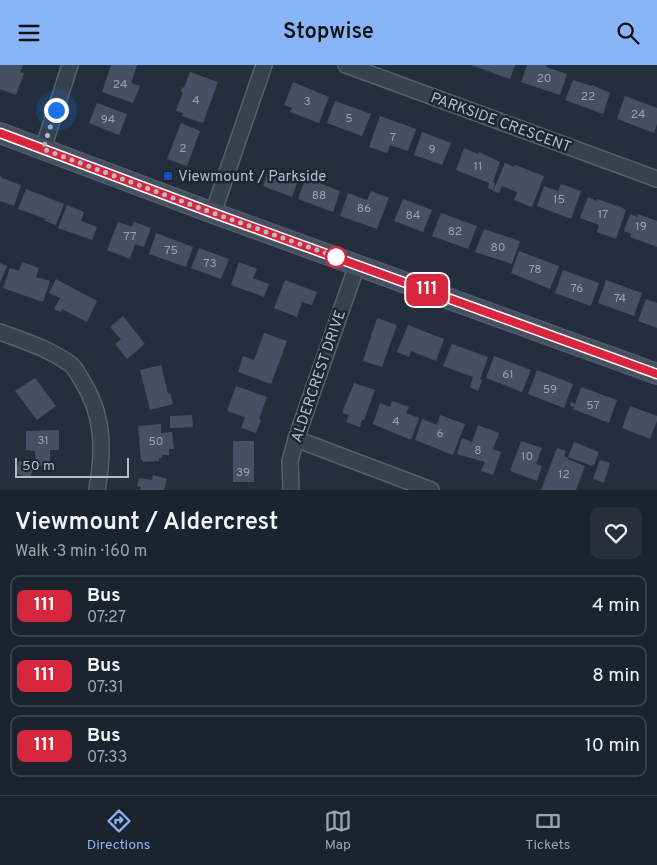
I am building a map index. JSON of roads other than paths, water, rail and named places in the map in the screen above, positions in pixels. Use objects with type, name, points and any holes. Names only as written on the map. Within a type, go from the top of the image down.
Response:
[{"type":"street","points":[[43,149],[70,65]]},
{"type":"street","points":[[213,213],[264,65]]},
{"type":"street","name":"PARKSIDE CRESCENT","points":[[346,65],[657,179]]},
{"type":"street","points":[[0,133],[213,213],[657,374]]},
{"type":"street","name":"ALDERCREST DRIVE","points":[[291,490],[290,461],[296,439],[357,265]]},
{"type":"street","points":[[0,332],[40,347],[72,365],[90,393],[99,415],[102,461],[97,490]]},
{"type":"street","points":[[296,439],[431,490]]},
{"type":"place","name":"Viewmount / Parkside","points":[[168,176]]}]
